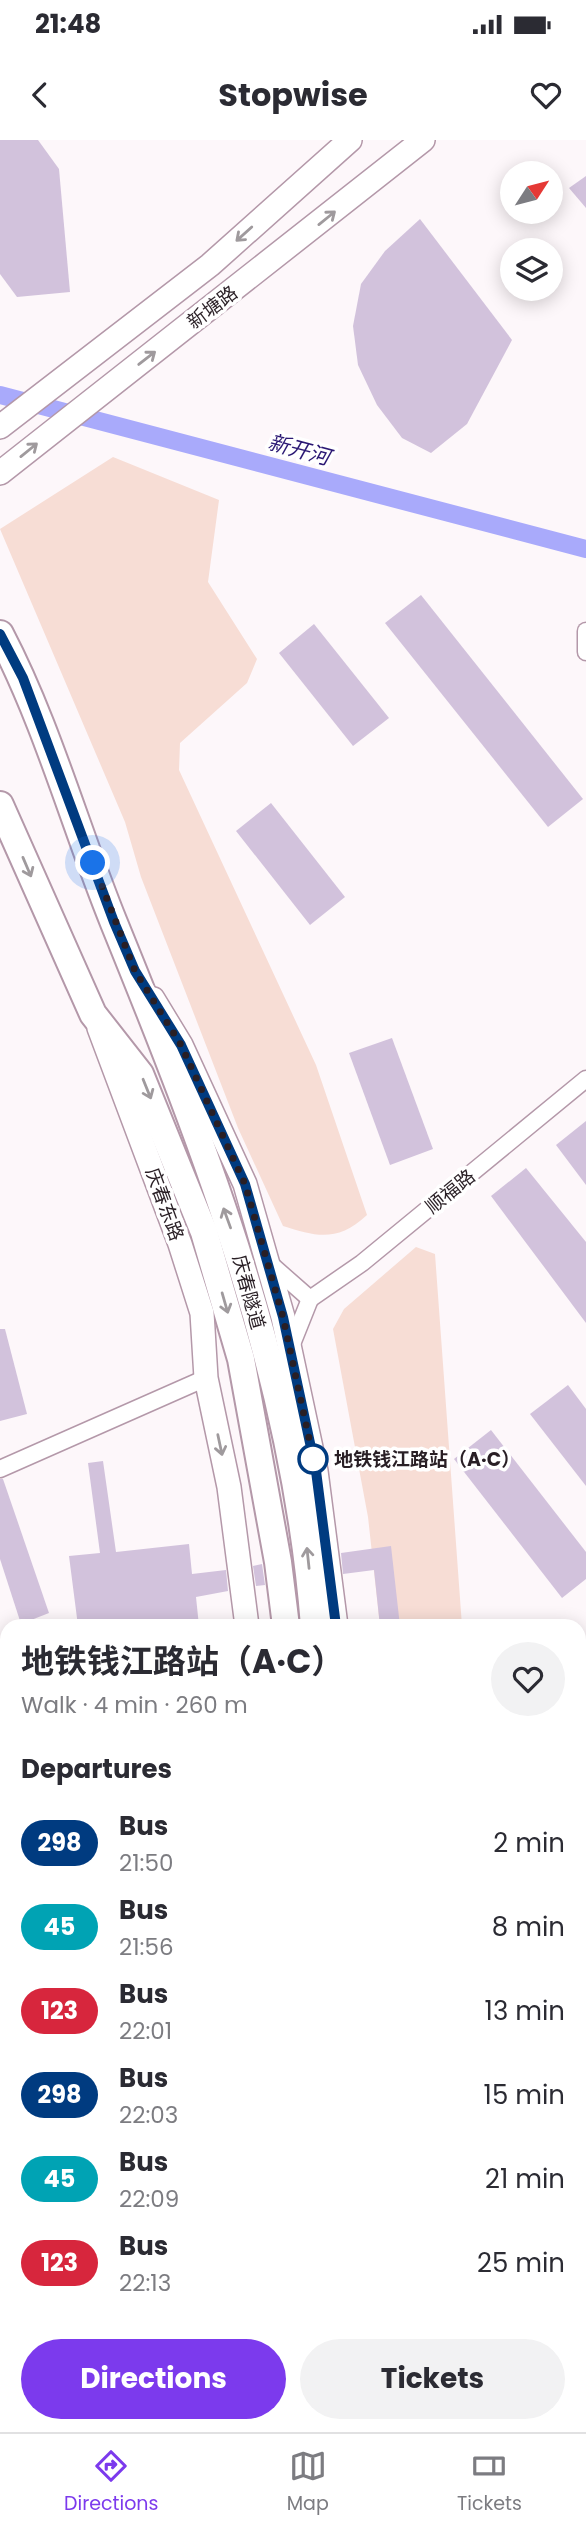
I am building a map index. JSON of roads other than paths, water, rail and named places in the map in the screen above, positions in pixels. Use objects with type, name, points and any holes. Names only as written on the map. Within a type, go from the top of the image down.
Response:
[{"type":"main road","name":"新塘路","points":[[6,422],[210,265],[350,140]]},
{"type":"main road","name":"新塘路","points":[[0,473],[423,140]]},
{"type":"main road","points":[[0,634],[23,678],[114,922],[135,971],[181,1045],[245,1184],[290,1350],[316,1471],[335,1619]]},
{"type":"main road","name":"庆春东路","points":[[0,805],[93,1014],[175,1231],[202,1313],[206,1378],[229,1487],[246,1619]]},
{"type":"main road","name":"庆春隧道","points":[[135,971],[241,1255],[304,1522],[313,1619]]},
{"type":"main road","name":"庆春隧道","points":[[93,1014],[140,1074],[204,1232],[241,1359],[278,1562],[285,1619]]},
{"type":"street","points":[[586,631],[586,652]]},
{"type":"street","name":"顺福路","points":[[310,1299],[362,1264],[586,1079]]},
{"type":"street","points":[[267,1261],[310,1299],[290,1350]]},
{"type":"street","points":[[0,1469],[206,1378]]},
{"type":"waterway","name":"新开河","points":[[0,395],[586,549]]},
{"type":"place","name":"地铁钱江路站（A·C）","points":[[313,1459]]}]
